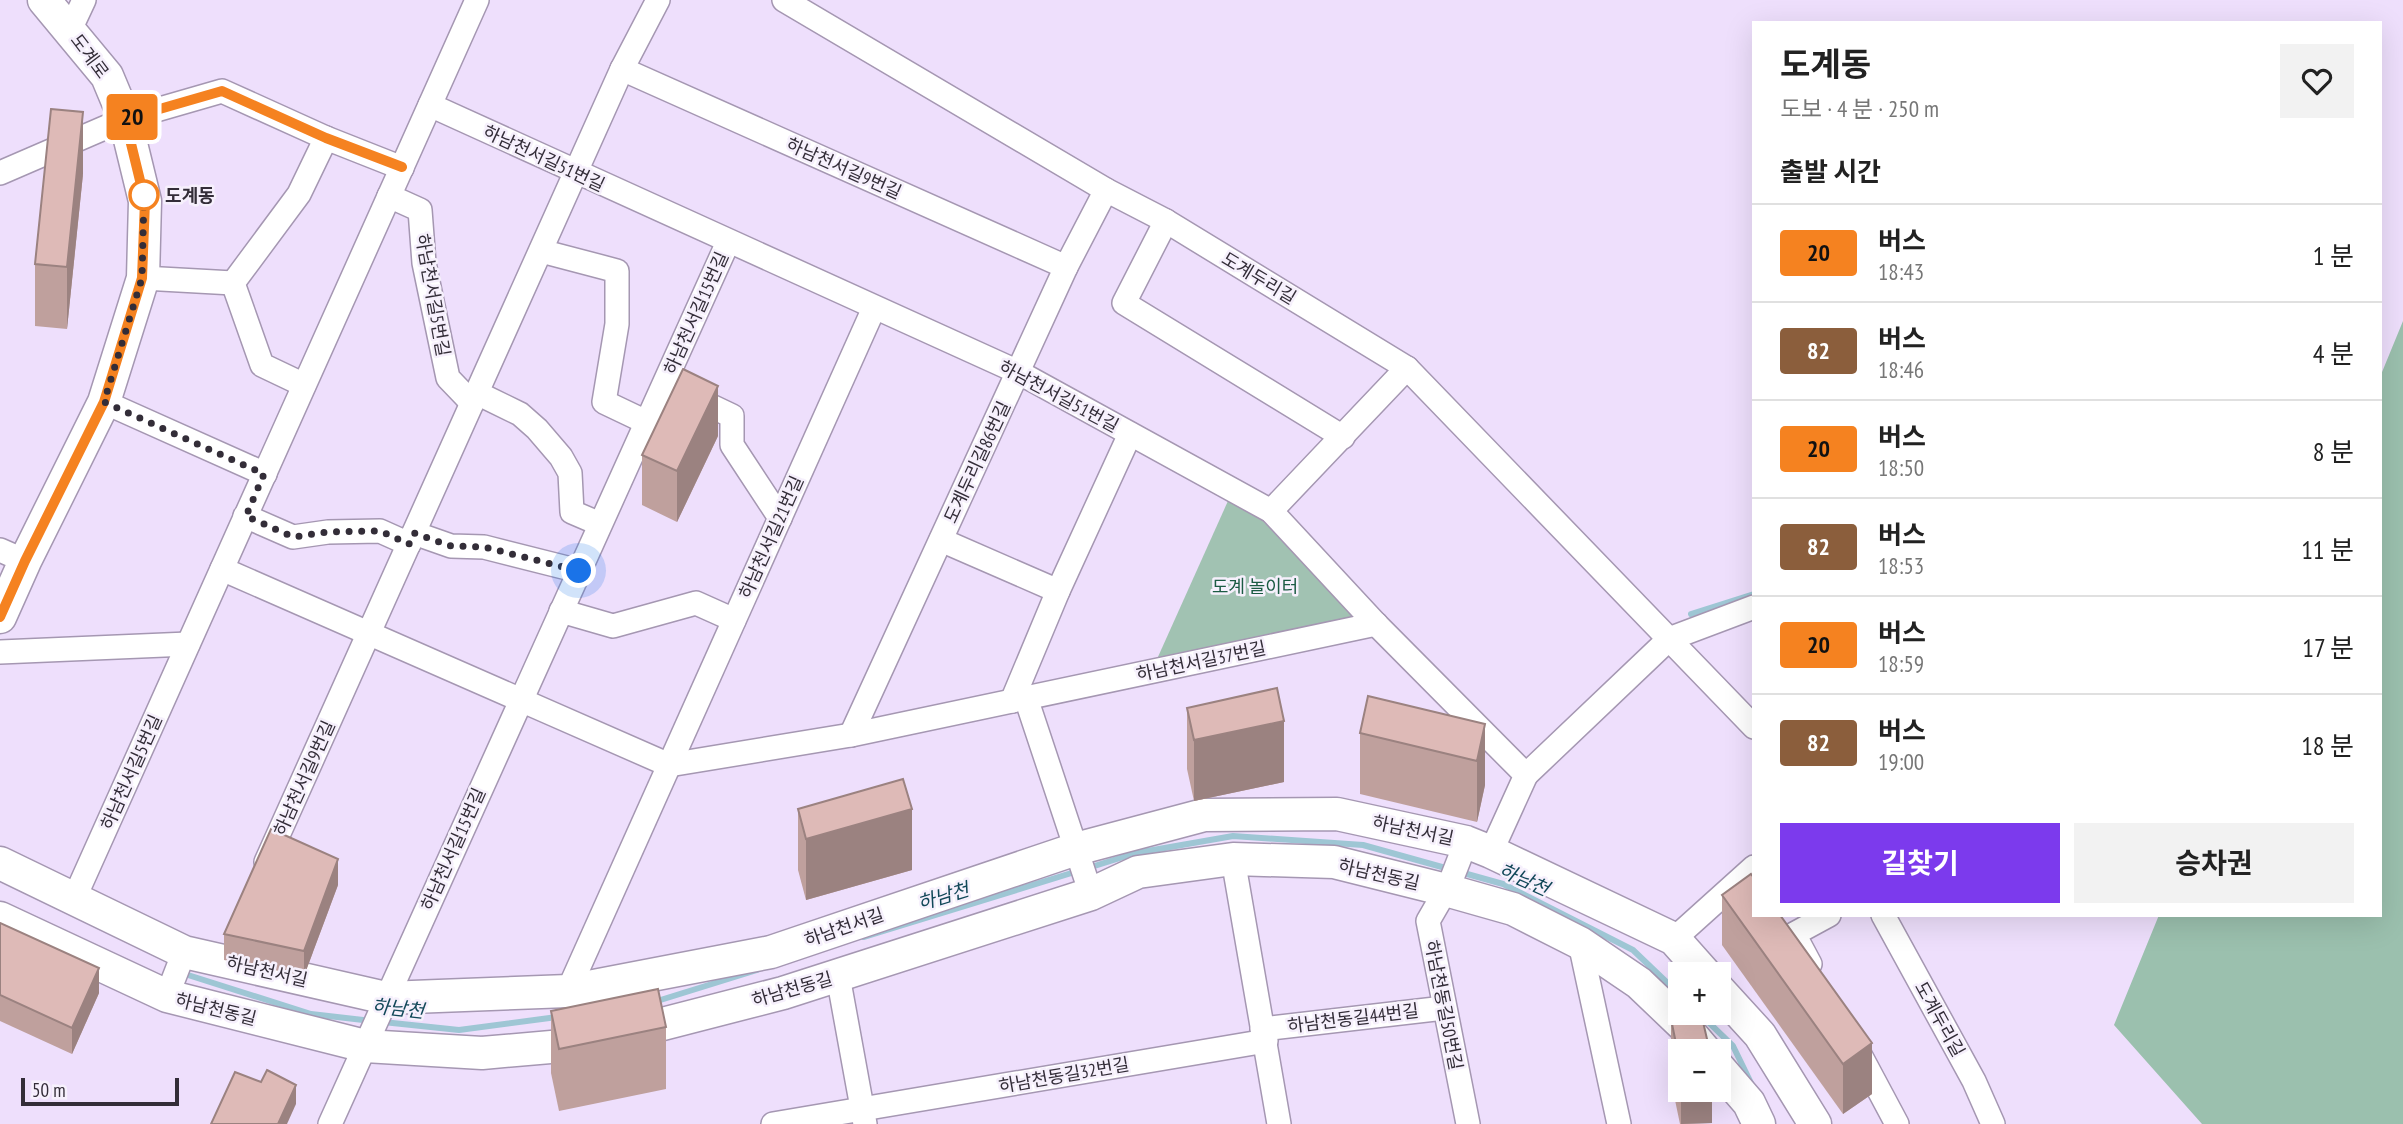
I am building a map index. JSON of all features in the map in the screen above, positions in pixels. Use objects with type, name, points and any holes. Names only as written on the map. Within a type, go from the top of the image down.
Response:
[{"type":"street","name":"도계로","points":[[0,617],[12,556],[104,402],[142,278],[145,201],[125,119],[107,76],[44,0]]},
{"type":"street","points":[[70,30],[84,0]]},
{"type":"street","name":"하남천서길5번길","points":[[74,899],[477,0]]},
{"type":"street","name":"하남천서길9번길","points":[[259,878],[622,69],[658,0]]},
{"type":"street","name":"도계두리길","points":[[784,0],[1106,190],[1166,221],[1407,368],[1752,725]]},
{"type":"street","name":"하남천서길9번길","points":[[622,69],[1066,267]]},
{"type":"street","points":[[0,173],[125,119],[222,91],[326,138],[402,167]]},
{"type":"street","name":"하남천서길51번길","points":[[429,106],[1018,372],[1271,511],[1376,624],[1526,775]]},
{"type":"street","points":[[233,283],[299,194],[326,138]]},
{"type":"street","name":"도계두리길86번길","points":[[851,735],[1066,267],[1106,190]]},
{"type":"street","name":"하남천서길5번길","points":[[389,196],[419,210],[424,263],[447,378],[475,398]]},
{"type":"street","points":[[1166,221],[1124,303],[1343,437]]},
{"type":"street","name":"하남천서길15번길","points":[[330,1124],[728,242]]},
{"type":"street","points":[[541,251],[617,271],[617,324],[604,402],[646,422]]},
{"type":"street","points":[[142,278],[233,283]]},
{"type":"street","points":[[233,283],[262,365],[304,385]]},
{"type":"street","name":"하남천서길21번길","points":[[568,991],[874,308]]},
{"type":"street","points":[[1271,511],[1407,368]]},
{"type":"street","name":"하남천서길15번길","points":[[664,384],[732,416],[732,445],[780,517]]},
{"type":"street","points":[[475,398],[520,414],[537,429],[561,457],[570,473],[572,512],[600,524]]},
{"type":"street","points":[[104,402],[264,474]]},
{"type":"street","points":[[1090,889],[1019,699],[1058,591],[1130,434]]},
{"type":"street","points":[[246,516],[293,537],[328,532],[380,531],[451,546],[484,547],[579,571]]},
{"type":"street","points":[[941,540],[1058,591]]},
{"type":"street","points":[[222,569],[669,765],[851,735],[1019,699]]},
{"type":"street","points":[[561,611],[613,626],[696,603],[734,620]]},
{"type":"street","points":[[1473,850],[1526,775],[1670,639],[1752,608]]},
{"type":"street","name":"하남천서길37번길","points":[[1019,699],[1376,624]]},
{"type":"street","points":[[0,652],[188,644]]},
{"type":"street","name":"하남천서길","points":[[0,863],[184,952],[228,949],[383,1003],[568,991],[771,952],[1204,815],[1337,814],[1473,850],[1674,939],[1694,962]]},
{"type":"street","name":"하남천동길50번길","points":[[1468,1124],[1428,921],[1473,850]]},
{"type":"street","name":"하남천동길","points":[[0,918],[167,996],[368,1040],[482,1053],[585,1044],[783,993],[1138,872],[1233,859],[1334,862],[1448,887],[1513,909],[1580,943],[1639,983],[1696,1039]]},
{"type":"street","name":"하남천동길44번길","points":[[1233,859],[1279,1124]]},
{"type":"street","points":[[1674,939],[1752,869]]},
{"type":"street","points":[[1820,982],[1794,934],[1825,917]]},
{"type":"street","name":"도계두리길","points":[[1884,917],[1974,1081],[1993,1124]]},
{"type":"street","points":[[1580,943],[1619,1124]]},
{"type":"street","points":[[167,996],[184,952]]},
{"type":"street","points":[[838,976],[863,1117]]},
{"type":"street","points":[[1731,1003],[1760,1035],[1815,1124]]},
{"type":"street","name":"하남천동길44번길","points":[[1264,1035],[1444,1008]]},
{"type":"street","points":[[1846,1029],[1897,1124]]},
{"type":"street","name":"하남천동길32번길","points":[[773,1124],[863,1117],[1264,1035]]},
{"type":"street","points":[[1731,1082],[1749,1103],[1759,1124]]},
{"type":"green space","points":[[2403,321],[2403,1124],[2202,1124],[2114,1025],[2158,917],[2382,917],[2382,372]]},
{"type":"green space","name":"도계 놀이터","points":[[1232,492],[1270,513],[1372,622],[1153,668]]},
{"type":"building","points":[[51,109],[83,112],[67,267],[35,264]]},
{"type":"building","points":[[683,369],[718,386],[677,471],[642,455]]},
{"type":"building","points":[[1277,688],[1284,721],[1194,740],[1187,708]]},
{"type":"building","points":[[1368,696],[1485,724],[1477,761],[1360,733]]},
{"type":"building","points":[[903,779],[912,809],[806,839],[798,809]]},
{"type":"building","points":[[271,829],[338,859],[304,951],[224,934]]},
{"type":"building","points":[[1751,874],[1752,917],[1781,917],[1872,1043],[1843,1064],[1722,895]]},
{"type":"building","points":[[0,923],[99,968],[72,1028],[0,995]]},
{"type":"building","points":[[658,989],[666,1027],[559,1049],[551,1011]]},
{"type":"building","points":[[1672,1025],[1704,1025],[1707,1039],[1675,1039]]},
{"type":"building","points":[[267,1070],[296,1085],[278,1124],[211,1124],[235,1072],[261,1082]]},
{"type":"waterway","points":[[1691,614],[1752,595]]},
{"type":"waterway","name":"하남천","points":[[1088,868],[1136,853],[1233,836],[1363,845],[1503,884],[1633,950],[1668,984]]},
{"type":"waterway","name":"하남천","points":[[864,937],[1078,871]]},
{"type":"waterway","name":"하남천","points":[[654,1002],[757,970]]},
{"type":"waterway","name":"하남천","points":[[188,975],[311,1014],[372,1021]]},
{"type":"waterway","name":"하남천","points":[[383,1022],[459,1030],[557,1017]]},
{"type":"waterway","name":"하남천","points":[[1711,1025],[1733,1046],[1752,1085]]},
{"type":"bus line","name":"20","points":[[0,617],[104,402],[142,278],[145,201],[125,119],[222,91],[326,138],[402,167]]},
{"type":"place","name":"도계동","points":[[144,195]]},
{"type":"route","points":[[144,195],[142,278],[104,402],[264,474],[246,516],[293,537],[328,532],[380,531],[409,544],[414,533],[451,546],[484,547],[579,571]]}]
